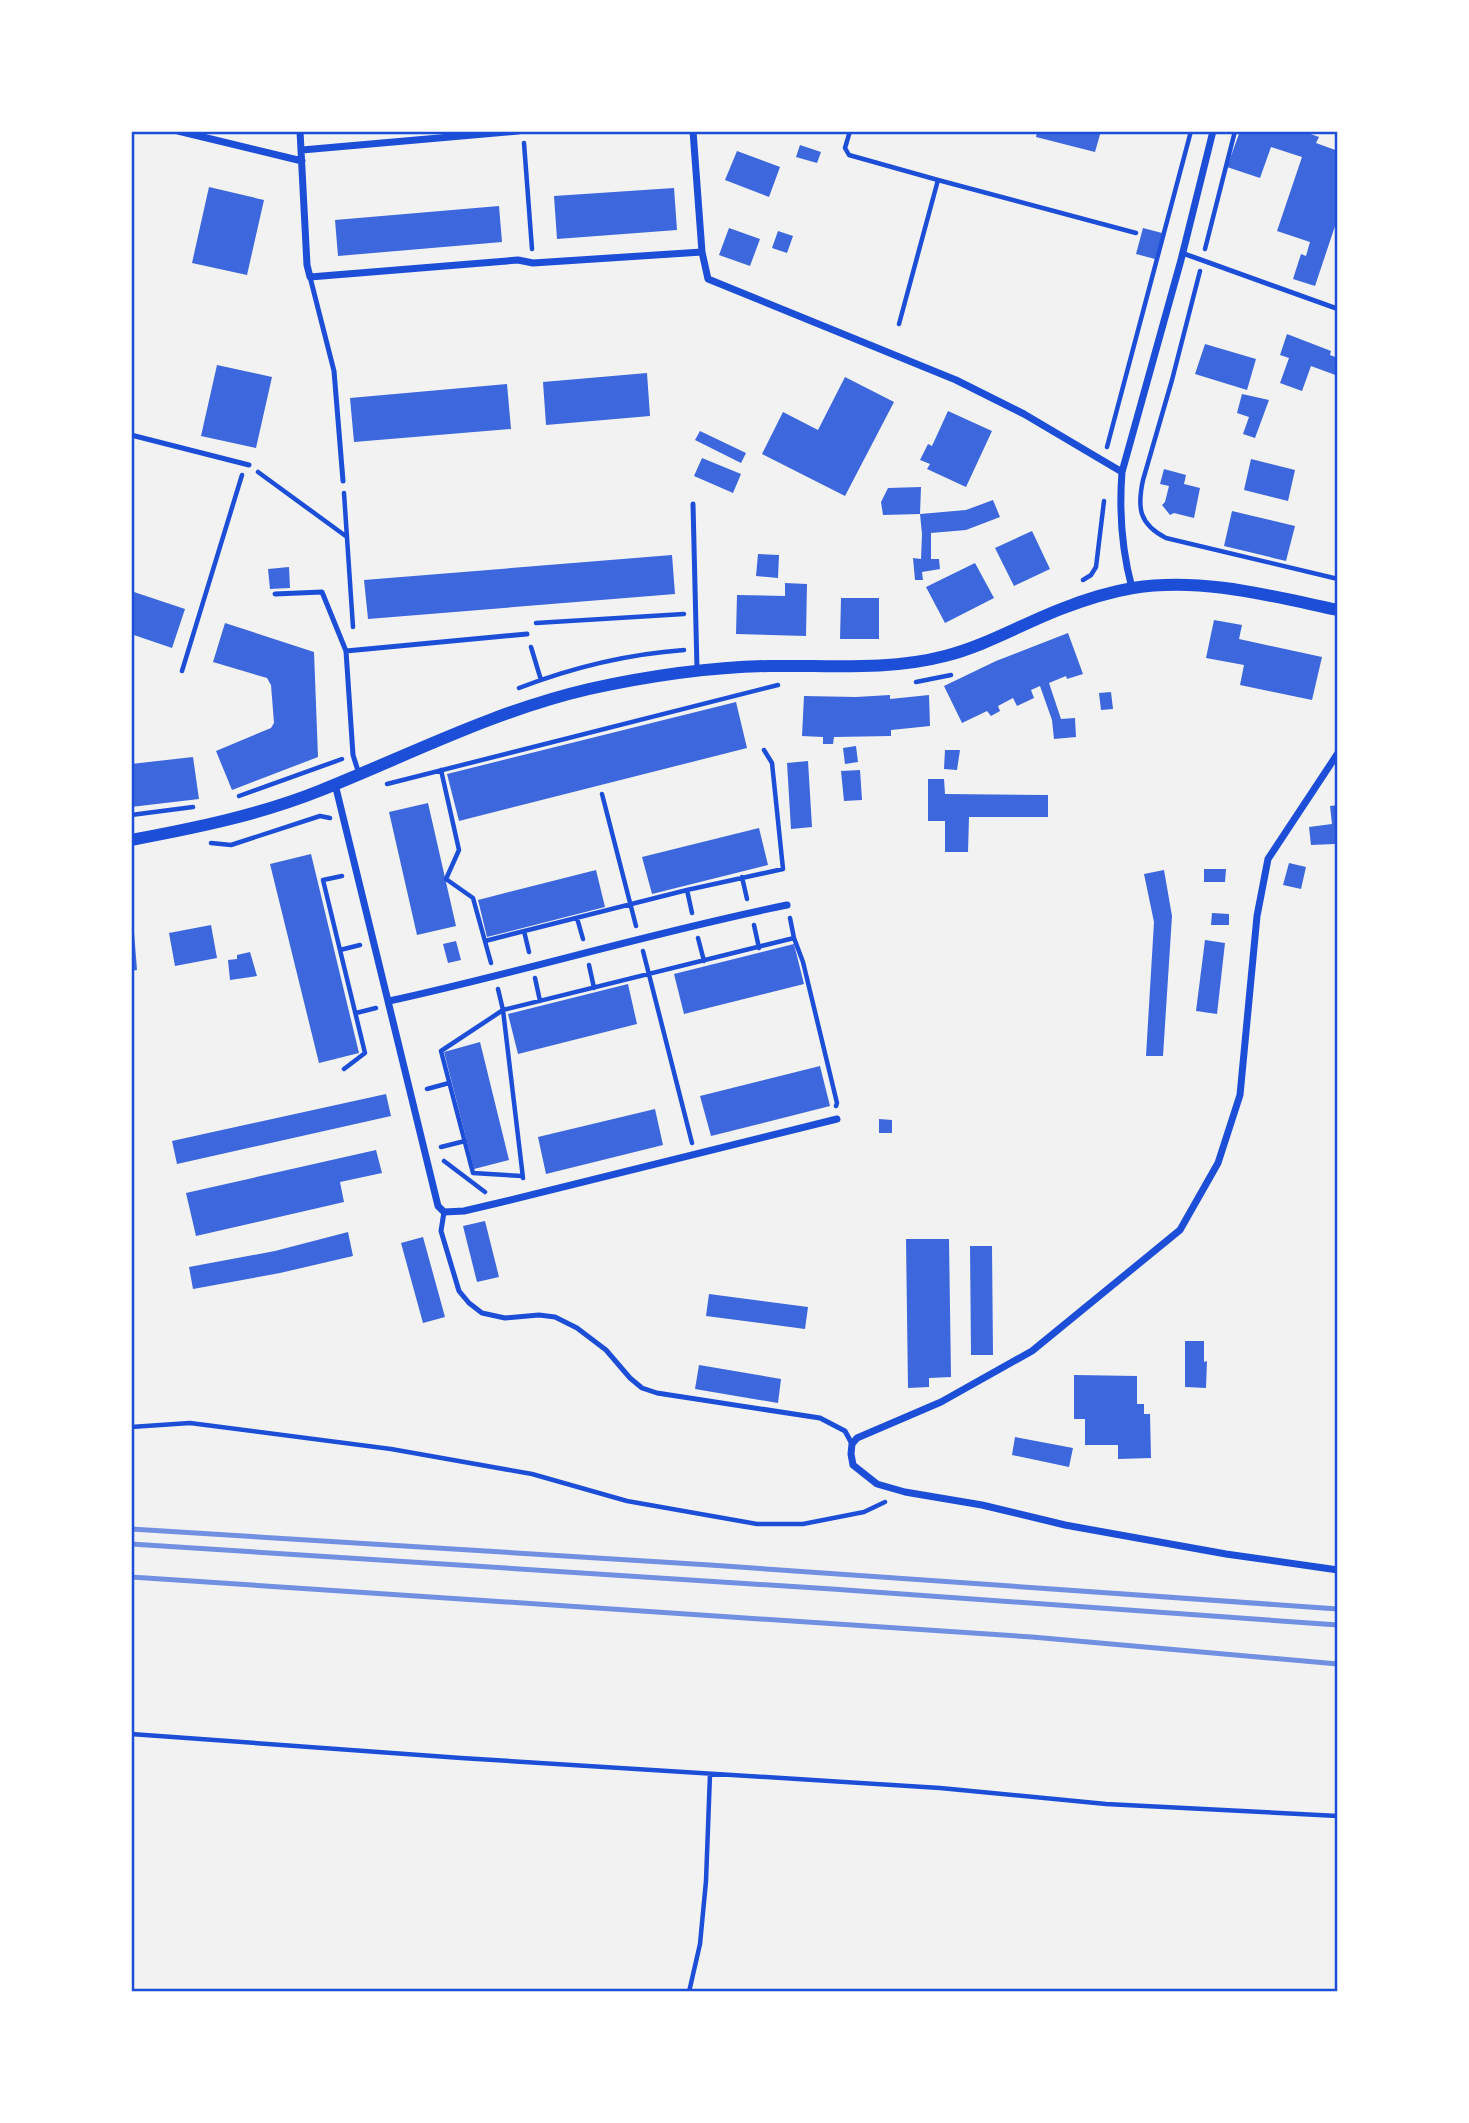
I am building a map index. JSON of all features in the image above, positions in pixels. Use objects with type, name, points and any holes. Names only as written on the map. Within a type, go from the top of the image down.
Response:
[{"type":"street","points":[[178,131],[302,161]]},
{"type":"street","points":[[300,131],[307,265],[310,277],[518,260],[533,263],[702,252]]},
{"type":"street","points":[[302,150],[521,131]]},
{"type":"street","points":[[693,131],[702,252],[708,279],[956,380],[1024,414],[1122,472]]},
{"type":"street","points":[[1132,588],[1122,528],[1122,472],[1213,131]]},
{"type":"street","points":[[131,840],[222,821],[277,806],[453,733],[513,711],[588,690],[698,670],[771,666],[863,666],[943,657],[1059,610],[1132,588],[1206,586],[1258,593],[1338,610]]},
{"type":"street","points":[[1338,753],[1268,859],[1256,916],[1240,1095],[1218,1163],[1180,1230],[1032,1351],[941,1402],[857,1438],[852,1444],[850,1454],[853,1465],[877,1484],[905,1492],[1226,1555],[1338,1570]]},
{"type":"street","points":[[335,784],[438,1206],[444,1212],[464,1211],[498,1203],[837,1119]]},
{"type":"street","points":[[388,1001],[787,905]]},
{"type":"lane","points":[[1182,253],[1338,309]]},
{"type":"lane","points":[[310,277],[334,371],[343,481]]},
{"type":"lane","points":[[131,435],[249,465]]},
{"type":"lane","points":[[694,505],[698,670]]},
{"type":"lane","points":[[275,594],[322,592],[346,651],[353,755],[359,774]]},
{"type":"lane","points":[[346,651],[527,634]]},
{"type":"lane","points":[[444,1212],[441,1231],[459,1291],[482,1313],[505,1318],[539,1315],[555,1317],[577,1328],[606,1350],[642,1388],[657,1393],[820,1418],[845,1431],[852,1444]]},
{"type":"path","points":[[521,131],[533,263]]},
{"type":"path","points":[[850,131],[845,149],[849,155],[1136,233]]},
{"type":"path","points":[[1073,584],[1091,575],[1096,567],[1107,447],[1191,131]]},
{"type":"path","points":[[1236,131],[1172,380],[1141,488],[1140,508],[1149,526],[1167,538],[1338,579]]},
{"type":"path","points":[[899,324],[938,180]]},
{"type":"path","points":[[249,465],[347,537]]},
{"type":"path","points":[[183,671],[237,492]]},
{"type":"path","points":[[344,493],[354,637]]},
{"type":"path","points":[[541,680],[526,624],[672,615]]},
{"type":"path","points":[[912,682],[956,673]]},
{"type":"path","points":[[379,786],[780,684]]},
{"type":"path","points":[[485,941],[783,869],[772,763],[764,750]]},
{"type":"path","points":[[234,798],[353,755]]},
{"type":"path","points":[[602,794],[695,1154]]},
{"type":"path","points":[[131,815],[198,807]]},
{"type":"path","points":[[262,835],[320,816],[328,816],[332,820],[344,816]]},
{"type":"path","points":[[339,876],[323,880],[365,1053],[344,1069]]},
{"type":"path","points":[[787,905],[838,1103],[835,1110],[827,1111]]},
{"type":"path","points":[[522,1176],[475,1175],[441,1051],[499,1011],[794,938]]},
{"type":"path","points":[[340,950],[356,946]]},
{"type":"path","points":[[356,1013],[371,1009]]},
{"type":"path","points":[[427,1089],[449,1083]]},
{"type":"path","points":[[441,1147],[464,1141]]},
{"type":"path","points":[[444,1161],[498,1203]]},
{"type":"path","points":[[131,1427],[190,1423],[391,1449],[532,1474],[627,1501],[757,1524],[803,1524],[864,1512],[905,1492]]},
{"type":"path","points":[[131,1734],[940,1788],[1106,1804],[1338,1816]]},
{"type":"path","points":[[689,1992],[700,1944],[706,1881],[710,1774]]},
{"type":"building","points":[[1037,131],[1101,131],[1095,152],[1036,137]]},
{"type":"building","points":[[1240,131],[1302,131],[1319,137],[1316,143],[1338,151],[1335,168],[1338,169],[1338,217],[1315,286],[1293,279],[1301,254],[1306,256],[1310,242],[1277,231],[1302,157],[1271,147],[1260,178],[1227,167]]},
{"type":"building","points":[[800,145],[821,152],[817,163],[796,157]]},
{"type":"building","points":[[737,151],[780,167],[769,197],[725,180]]},
{"type":"building","points":[[209,187],[264,200],[247,275],[192,263]]},
{"type":"building","points":[[674,188],[677,230],[557,239],[554,196]]},
{"type":"building","points":[[499,206],[502,242],[338,256],[335,220]]},
{"type":"building","points":[[729,228],[760,239],[750,266],[719,255]]},
{"type":"building","points":[[1143,228],[1162,233],[1155,259],[1136,254]]},
{"type":"building","points":[[778,231],[793,236],[787,253],[772,248]]},
{"type":"building","points":[[1287,334],[1331,351],[1330,355],[1338,358],[1338,376],[1311,366],[1302,391],[1280,383],[1289,358],[1280,355]]},
{"type":"building","points":[[1205,344],[1256,359],[1247,390],[1195,374]]},
{"type":"building","points":[[217,365],[272,377],[256,448],[201,436]]},
{"type":"building","points":[[647,373],[650,416],[546,425],[543,382]]},
{"type":"building","points":[[845,377],[894,402],[845,496],[762,454],[783,412],[818,430]]},
{"type":"building","points":[[507,384],[511,429],[354,442],[350,398]]},
{"type":"building","points":[[1242,394],[1269,400],[1255,438],[1243,434],[1249,417],[1237,413]]},
{"type":"building","points":[[948,411],[992,431],[966,487],[927,469],[930,464],[920,460],[928,444],[932,446]]},
{"type":"building","points":[[700,431],[746,453],[741,463],[695,440]]},
{"type":"building","points":[[702,458],[741,474],[733,493],[694,476]]},
{"type":"building","points":[[1251,459],[1295,470],[1288,501],[1244,490]]},
{"type":"building","points":[[1164,469],[1186,475],[1184,484],[1200,488],[1194,518],[1174,513],[1170,515],[1162,505],[1169,486],[1160,484]]},
{"type":"building","points":[[921,487],[920,514],[883,515],[881,502],[888,488]]},
{"type":"building","points":[[993,500],[1000,517],[966,530],[931,533],[931,559],[939,559],[940,569],[922,572],[923,580],[915,580],[913,558],[921,559],[920,514],[966,510]]},
{"type":"building","points":[[1232,511],[1295,526],[1286,561],[1224,546]]},
{"type":"building","points":[[1032,531],[1050,569],[1014,586],[995,548]]},
{"type":"building","points":[[758,554],[779,555],[778,578],[756,576]]},
{"type":"building","points":[[672,555],[675,594],[368,619],[364,580]]},
{"type":"building","points":[[975,563],[994,598],[945,623],[926,587]]},
{"type":"building","points":[[289,567],[290,588],[270,589],[268,569]]},
{"type":"building","points":[[785,583],[807,584],[806,636],[736,634],[737,595],[785,596]]},
{"type":"building","points":[[131,591],[185,609],[172,648],[131,634]]},
{"type":"building","points":[[841,598],[879,598],[879,639],[840,639]]},
{"type":"building","points":[[1214,620],[1242,625],[1239,639],[1322,657],[1312,700],[1240,685],[1244,665],[1206,658]]},
{"type":"building","points":[[225,623],[314,652],[318,757],[232,790],[216,751],[271,728],[274,723],[271,685],[267,678],[213,662]]},
{"type":"building","points":[[1068,633],[1083,674],[1067,679],[1066,676],[1049,683],[1061,719],[1075,718],[1076,737],[1054,739],[1052,720],[1040,686],[1031,690],[1034,698],[1017,706],[1013,698],[998,706],[1000,711],[991,716],[987,711],[962,723],[944,686],[996,661]]},
{"type":"building","points":[[1111,692],[1113,709],[1101,710],[1099,693]]},
{"type":"building","points":[[890,695],[890,699],[929,695],[930,726],[891,730],[891,736],[834,737],[833,744],[823,744],[823,737],[802,736],[804,696]]},
{"type":"building","points":[[736,702],[747,748],[459,821],[447,774]]},
{"type":"building","points":[[856,746],[858,762],[845,764],[843,748]]},
{"type":"building","points":[[945,750],[960,750],[957,770],[944,769]]},
{"type":"building","points":[[193,757],[199,799],[131,807],[131,764]]},
{"type":"building","points":[[808,761],[812,827],[791,829],[787,763]]},
{"type":"building","points":[[860,770],[862,800],[844,801],[841,771]]},
{"type":"building","points":[[928,779],[944,779],[945,794],[1048,795],[1048,817],[969,817],[968,852],[945,852],[945,821],[928,821]]},
{"type":"building","points":[[428,803],[456,926],[417,935],[389,812]]},
{"type":"building","points":[[1338,805],[1336,857],[1335,844],[1311,845],[1309,827],[1332,824],[1330,806]]},
{"type":"building","points":[[759,828],[768,865],[652,894],[642,857]]},
{"type":"building","points":[[311,854],[359,1053],[319,1063],[270,864]]},
{"type":"building","points":[[1289,863],[1306,867],[1301,889],[1283,885]]},
{"type":"building","points":[[1204,869],[1226,869],[1225,882],[1204,882]]},
{"type":"building","points":[[596,870],[605,907],[487,937],[478,900]]},
{"type":"building","points":[[1164,870],[1172,916],[1163,1056],[1146,1056],[1154,922],[1144,874]]},
{"type":"building","points":[[1212,913],[1229,914],[1229,925],[1211,925]]},
{"type":"building","points":[[211,925],[217,958],[175,966],[169,933]]},
{"type":"building","points":[[131,932],[134,932],[137,970],[131,971]]},
{"type":"building","points":[[1205,940],[1225,943],[1217,1014],[1196,1011]]},
{"type":"building","points":[[456,941],[461,960],[448,963],[443,944]]},
{"type":"building","points":[[794,944],[804,984],[684,1014],[674,974]]},
{"type":"building","points":[[250,952],[257,976],[230,980],[228,960],[237,959],[237,955]]},
{"type":"building","points":[[628,984],[637,1024],[518,1054],[508,1014]]},
{"type":"building","points":[[480,1042],[509,1160],[474,1169],[444,1052]]},
{"type":"building","points":[[820,1066],[830,1106],[711,1136],[700,1096]]},
{"type":"building","points":[[386,1094],[391,1116],[177,1164],[172,1141]]},
{"type":"building","points":[[655,1109],[663,1145],[546,1174],[538,1137]]},
{"type":"building","points":[[879,1119],[892,1120],[892,1133],[879,1133]]},
{"type":"building","points":[[376,1150],[382,1173],[340,1182],[344,1202],[196,1236],[186,1193]]},
{"type":"building","points":[[485,1221],[499,1277],[477,1282],[463,1226]]},
{"type":"building","points":[[348,1232],[353,1256],[193,1289],[189,1267],[275,1251]]},
{"type":"building","points":[[423,1237],[445,1317],[423,1323],[401,1243]]},
{"type":"building","points":[[906,1239],[949,1239],[951,1377],[929,1378],[929,1387],[908,1388]]},
{"type":"building","points":[[970,1246],[992,1246],[993,1355],[971,1355]]},
{"type":"building","points":[[709,1294],[808,1307],[805,1329],[706,1316]]},
{"type":"building","points":[[1185,1341],[1204,1341],[1204,1362],[1207,1361],[1206,1388],[1185,1387]]},
{"type":"building","points":[[699,1365],[781,1379],[778,1403],[695,1389]]},
{"type":"building","points":[[1074,1375],[1137,1376],[1137,1404],[1144,1404],[1144,1414],[1150,1414],[1151,1458],[1118,1459],[1118,1445],[1085,1445],[1085,1419],[1074,1419]]},
{"type":"building","points":[[1015,1437],[1073,1448],[1069,1467],[1012,1455]]},
{"type":"railway","points":[[131,1529],[710,1565],[1338,1609]]},
{"type":"railway","points":[[131,1544],[1338,1625]]},
{"type":"railway","points":[[131,1577],[1032,1637],[1338,1664]]}]
